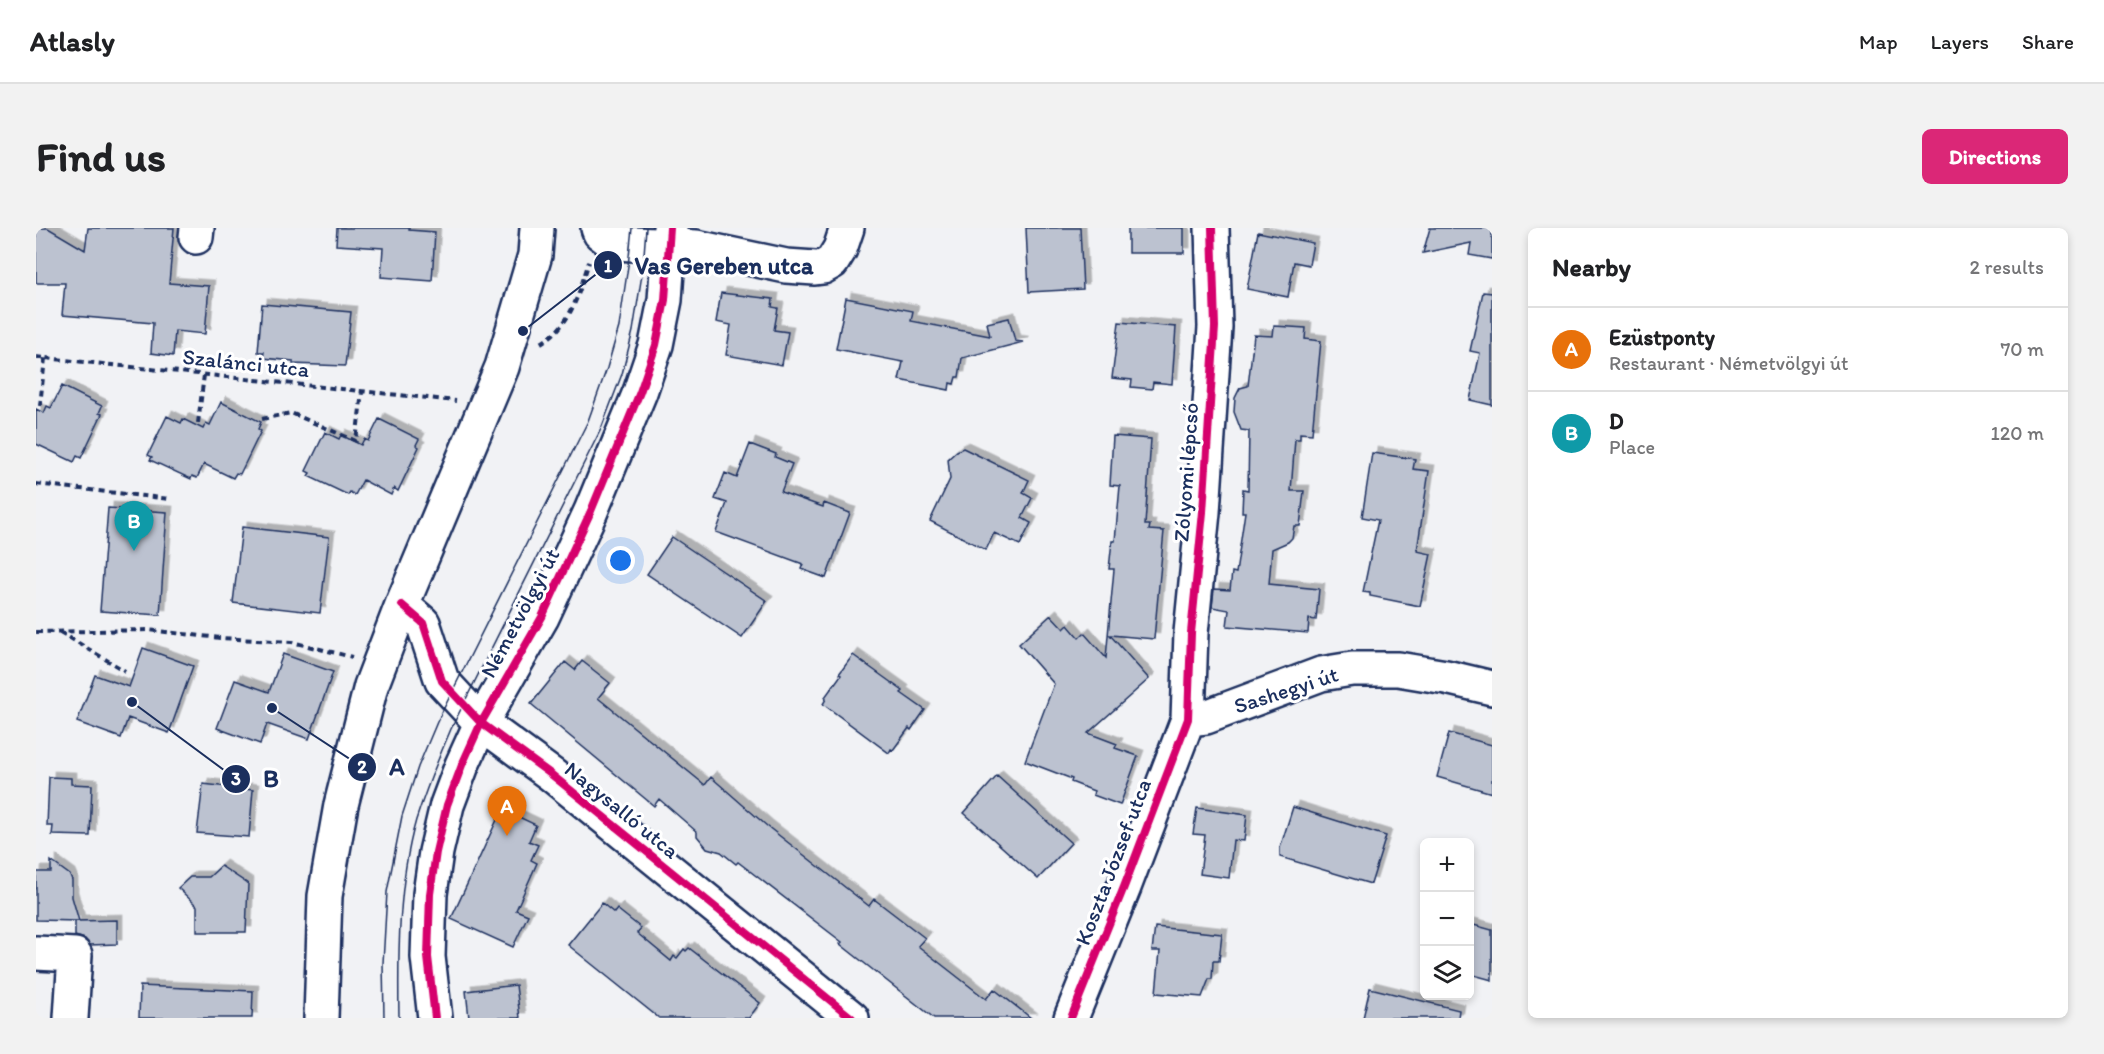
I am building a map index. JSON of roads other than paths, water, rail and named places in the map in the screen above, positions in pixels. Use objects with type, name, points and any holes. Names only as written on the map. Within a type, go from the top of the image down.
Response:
[{"type":"street","points":[[321,1018],[325,896],[341,805],[371,687],[402,605],[502,367],[535,255],[537,228]]},
{"type":"street","points":[[599,231],[613,243],[669,236],[696,247],[786,266],[815,268],[832,262],[840,249],[847,228]]},
{"type":"street","name":"Zólyomi lépcső","points":[[1188,719],[1191,633],[1203,512],[1215,327],[1212,228]]},
{"type":"street","name":"Németvölgyi út","points":[[435,1018],[428,957],[430,894],[436,852],[447,805],[481,723],[542,617],[591,511],[640,392],[656,345],[665,300],[669,236]]},
{"type":"street","name":"Nagysalló utca","points":[[402,605],[423,623],[442,681],[481,723],[552,775],[852,1018]]},
{"type":"street","name":"Sashegyi út","points":[[1188,719],[1206,717],[1321,674],[1352,669],[1398,669],[1492,688]]},
{"type":"street","name":"Koszta József utca","points":[[1071,1018],[1188,719]]},
{"type":"street","points":[[36,953],[75,955],[71,1018]]},
{"type":"tram line","points":[[384,1018],[383,963],[387,892],[402,816],[418,767],[437,722],[588,421],[619,327],[632,228]]},
{"type":"tram line","points":[[399,1018],[402,893],[416,820],[451,729],[601,429],[622,374],[633,331],[643,268],[646,228]]},
{"type":"place","name":"Vas Gereben utca","points":[[523,331]]},
{"type":"place","name":"D","points":[[134,551]]},
{"type":"place","name":"B","points":[[132,702]]},
{"type":"place","name":"A","points":[[272,708]]},
{"type":"place","name":"Ezüstponty","points":[[507,836]]}]
